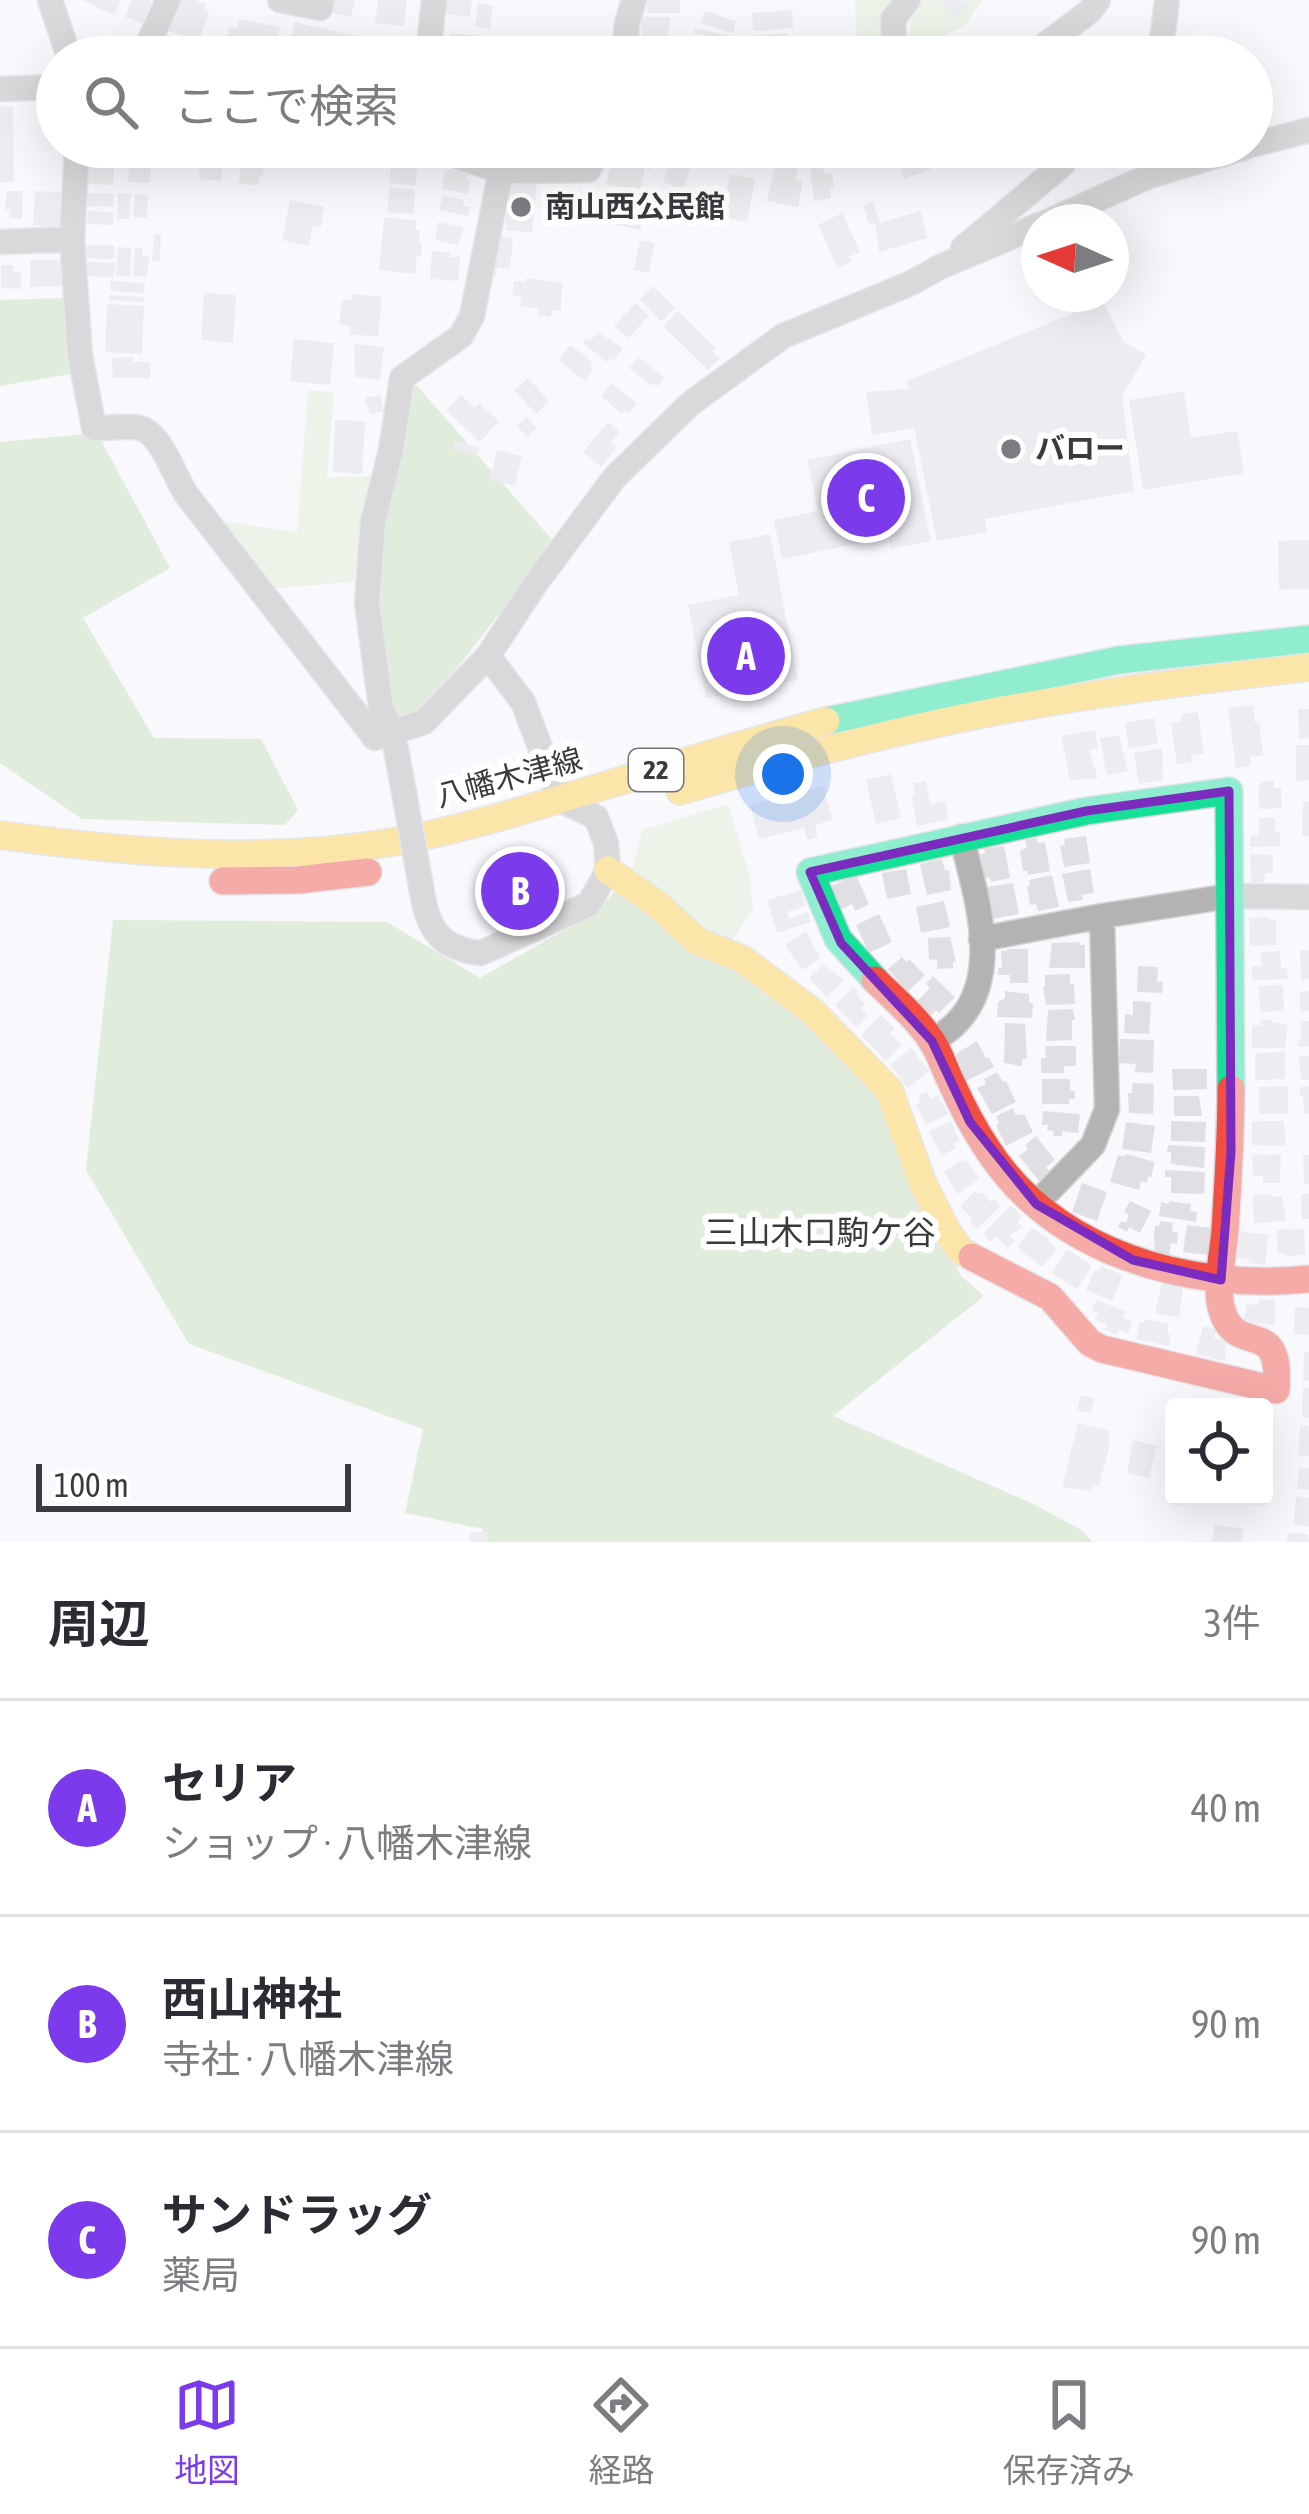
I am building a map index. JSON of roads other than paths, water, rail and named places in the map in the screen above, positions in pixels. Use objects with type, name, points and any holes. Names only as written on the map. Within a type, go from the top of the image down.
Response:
[{"type":"street","points":[[50,0],[62,36]]},
{"type":"street","points":[[151,36],[167,0]]},
{"type":"street","points":[[280,0],[320,8],[322,0]]},
{"type":"street","points":[[430,36],[434,0]]},
{"type":"street","points":[[626,36],[634,0]]},
{"type":"street","points":[[894,36],[893,19],[908,0]]},
{"type":"street","points":[[1057,36],[1098,0]]},
{"type":"street","points":[[1163,36],[1167,0]]},
{"type":"street","points":[[0,88],[36,87]]},
{"type":"street","points":[[1273,140],[1309,130]]},
{"type":"street","points":[[76,168],[72,239],[80,355],[94,428],[142,429],[159,442],[186,494],[375,738],[424,722],[488,656],[615,478],[690,404],[783,336],[1021,233]]},
{"type":"street","points":[[493,168],[589,168]]},
{"type":"street","points":[[940,268],[1058,168]]},
{"type":"street","points":[[1079,204],[1144,168]]},
{"type":"street","points":[[488,656],[523,702],[560,800],[606,814],[608,870],[589,904],[481,953],[446,944],[426,918],[393,733],[382,708],[368,603],[373,522],[402,378],[461,336],[472,316],[501,171]]},
{"type":"street","points":[[0,242],[72,239]]},
{"type":"street","name":"八幡木津線","points":[[0,835],[185,855],[297,852],[392,842],[485,822],[857,713],[1119,660],[1309,639]]},
{"type":"street","name":"22","points":[[657,798],[980,714],[1125,690],[1309,668]]},
{"type":"street","points":[[608,870],[658,905],[697,941],[742,959],[813,1012],[890,1090],[923,1184],[961,1251],[1050,1297],[1102,1349],[1276,1390],[1274,1352],[1262,1341],[1239,1335],[1224,1321],[1219,1304],[1221,1280],[1232,1152],[1229,791],[1086,811],[810,872],[841,944],[932,1041],[970,1122],[1003,1171],[1036,1204],[1079,1234],[1133,1260],[1179,1273],[1221,1280],[1309,1279]]},
{"type":"street","name":"八幡木津線","points":[[555,830],[606,814]]},
{"type":"street","points":[[932,1041],[949,1032],[973,1004],[981,977],[976,895],[961,836]]},
{"type":"street","name":"八幡木津線","points":[[206,882],[317,878],[472,852]]},
{"type":"street","points":[[981,939],[1230,896],[1309,896]]},
{"type":"street","points":[[1036,1204],[1093,1145],[1103,1125],[1107,1093],[1102,916]]},
{"type":"place","name":"南山西公民館","points":[[521,207]]},
{"type":"place","name":"バロー","points":[[1011,449]]},
{"type":"place","name":"サンドラッグ","points":[[866,498]]},
{"type":"place","name":"セリア","points":[[746,656]]},
{"type":"place","name":"西山神社","points":[[520,891]]},
{"type":"district","name":"三山木口駒ケ谷","points":[[820,1232]]}]
